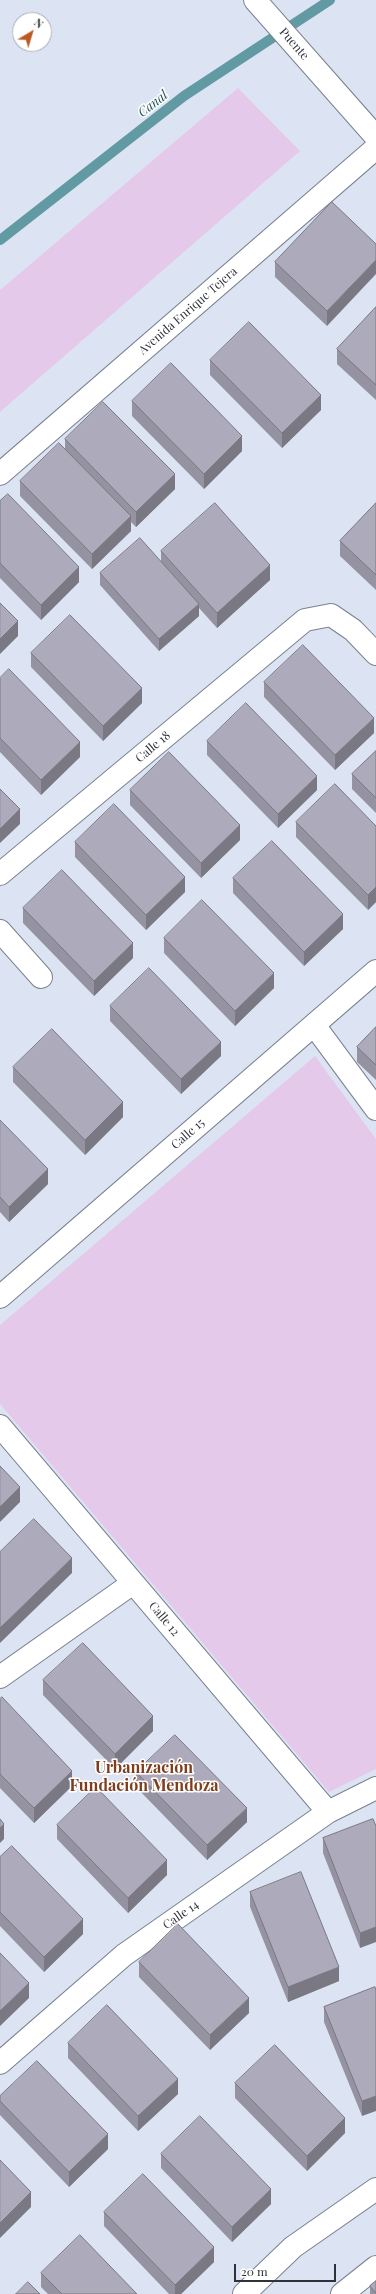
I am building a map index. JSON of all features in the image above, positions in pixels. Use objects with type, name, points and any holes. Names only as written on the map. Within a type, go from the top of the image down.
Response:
[{"type":"street","name":"Puente","points":[[255,0],[376,137]]},
{"type":"street","name":"Avenida Enrique Tejera","points":[[0,474],[376,148]]},
{"type":"street","name":"Calle 18","points":[[0,874],[305,620],[331,615],[353,630],[376,654]]},
{"type":"street","points":[[0,931],[41,977]]},
{"type":"street","name":"Calle 15","points":[[0,1297],[376,971]]},
{"type":"street","points":[[314,1025],[376,1109]]},
{"type":"street","name":"Calle 12","points":[[0,1426],[328,1812]]},
{"type":"street","points":[[0,1677],[133,1583]]},
{"type":"street","name":"Calle 14","points":[[0,2062],[124,1955],[328,1812],[376,1788]]},
{"type":"street","points":[[244,2294],[293,2247],[376,2189]]},
{"type":"street","points":[[342,2294],[376,2267]]},
{"type":"shaded area","points":[[238,88],[300,151],[0,412],[0,290]]},
{"type":"shaded area","points":[[315,1056],[376,1139],[376,1769],[329,1792],[0,1404],[0,1325]]},
{"type":"building","points":[[332,202],[376,244],[376,260],[327,311],[275,262]]},
{"type":"building","points":[[376,307],[376,385],[337,349]]},
{"type":"building","points":[[249,322],[321,395],[282,433],[210,360]]},
{"type":"building","points":[[171,363],[242,436],[204,474],[132,401]]},
{"type":"building","points":[[103,402],[175,474],[136,512],[65,439]]},
{"type":"building","points":[[59,443],[131,516],[92,554],[20,481]]},
{"type":"building","points":[[8,494],[79,567],[41,605],[0,563],[0,501]]},
{"type":"building","points":[[215,503],[270,565],[217,613],[161,551]]},
{"type":"building","points":[[376,503],[376,575],[340,541]]},
{"type":"building","points":[[140,538],[199,604],[159,639],[100,573]]},
{"type":"building","points":[[0,603],[18,621],[0,639]]},
{"type":"building","points":[[70,615],[142,688],[103,726],[31,653]]},
{"type":"building","points":[[303,645],[374,718],[335,755],[264,682]]},
{"type":"building","points":[[9,669],[80,742],[41,780],[0,738],[0,678]]},
{"type":"building","points":[[246,703],[317,776],[278,814],[207,741]]},
{"type":"building","points":[[376,751],[376,798],[352,774]]},
{"type":"building","points":[[169,752],[240,825],[201,863],[130,790]]},
{"type":"building","points":[[335,784],[376,826],[376,887],[368,895],[296,822]]},
{"type":"building","points":[[0,789],[20,809],[0,829]]},
{"type":"building","points":[[114,804],[185,877],[146,915],[75,842]]},
{"type":"building","points":[[272,841],[343,914],[304,952],[233,878]]},
{"type":"building","points":[[62,870],[133,943],[94,981],[23,908]]},
{"type":"building","points":[[202,900],[274,973],[235,1011],[164,938]]},
{"type":"building","points":[[149,968],[221,1042],[181,1079],[110,1006]]},
{"type":"building","points":[[376,1027],[376,1065],[357,1047]]},
{"type":"building","points":[[52,1029],[123,1102],[85,1140],[13,1067]]},
{"type":"building","points":[[0,1120],[48,1169],[9,1207],[0,1197]]},
{"type":"building","points":[[0,1466],[20,1487],[0,1507]]},
{"type":"building","points":[[34,1519],[72,1558],[0,1628],[0,1552]]},
{"type":"building","points":[[83,1643],[153,1716],[115,1754],[43,1680]]},
{"type":"building","points":[[2,1697],[72,1771],[34,1808],[0,1774],[0,1699]]},
{"type":"building","points":[[175,1735],[247,1808],[207,1845],[136,1772]]},
{"type":"building","points":[[96,1787],[167,1860],[128,1898],[57,1825]]},
{"type":"building","points":[[0,1819],[4,1824],[0,1828]]},
{"type":"building","points":[[373,1819],[376,1826],[376,1927],[360,1933],[323,1838]]},
{"type":"building","points":[[12,1846],[83,1919],[44,1957],[0,1912],[0,1857]]},
{"type":"building","points":[[301,1872],[339,1967],[288,1987],[250,1892]]},
{"type":"building","points":[[178,1924],[249,1998],[210,2035],[139,1962]]},
{"type":"building","points":[[0,1953],[29,1983],[0,2011]]},
{"type":"building","points":[[375,1987],[376,2096],[362,2101],[324,2007]]},
{"type":"building","points":[[107,2005],[178,2079],[138,2116],[68,2043]]},
{"type":"building","points":[[275,2045],[345,2118],[307,2156],[235,2083]]},
{"type":"building","points":[[37,2061],[108,2134],[69,2172],[0,2101],[0,2096]]},
{"type":"building","points":[[200,2116],[271,2189],[232,2227],[161,2154]]},
{"type":"building","points":[[0,2160],[31,2192],[0,2223]]},
{"type":"building","points":[[143,2174],[214,2247],[175,2285],[104,2212]]},
{"type":"building","points":[[80,2235],[137,2294],[62,2294],[41,2273]]},
{"type":"building","points":[[376,2281],[376,2293],[370,2286]]},
{"type":"building","points":[[28,2282],[40,2294],[16,2294]]},
{"type":"waterway","name":"Canal","points":[[0,240],[184,96],[330,0]]},
{"type":"district","name":"Urbanización Fundación Mendoza","points":[[144,1777]]}]
